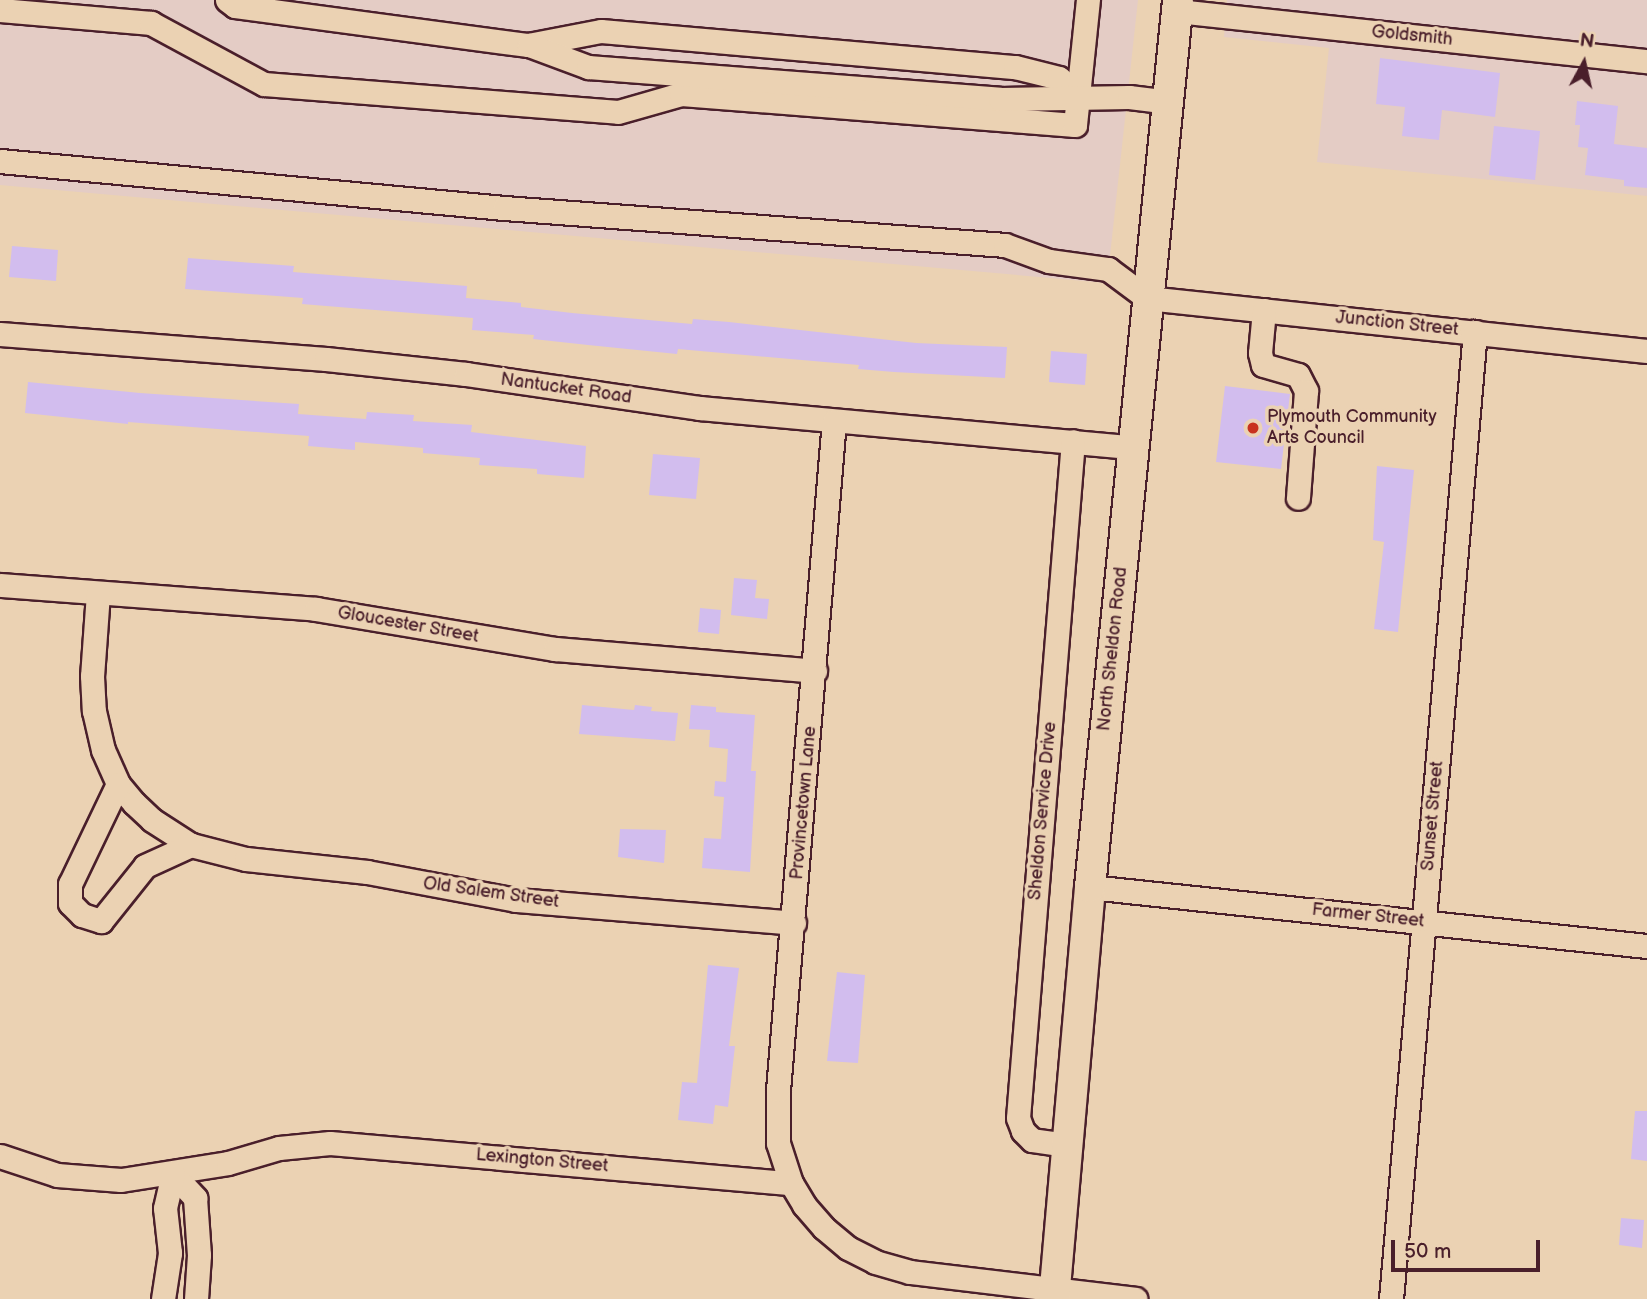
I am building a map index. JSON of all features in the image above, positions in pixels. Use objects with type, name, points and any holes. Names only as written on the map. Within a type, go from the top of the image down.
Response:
[{"type":"main road","name":"North Sheldon Road","points":[[1055,1294],[1090,887],[1178,5]]},
{"type":"street","points":[[228,0],[235,6],[528,45],[589,67],[1000,99],[1129,97],[1168,102]]},
{"type":"street","points":[[0,10],[151,23],[264,84],[618,112],[681,93],[1075,125],[1088,0]]},
{"type":"street","name":"Goldsmith","points":[[1178,5],[1647,61]]},
{"type":"street","points":[[528,45],[601,31],[1015,67],[1059,78],[1080,97]]},
{"type":"street","points":[[0,161],[504,208],[1005,245],[1049,261],[1108,269],[1147,298]]},
{"type":"street","name":"Junction Street","points":[[1147,298],[1647,351]]},
{"type":"street","points":[[1264,310],[1261,359],[1269,368],[1298,374],[1306,391],[1298,498]]},
{"type":"street","name":"Sunset Street","points":[[1391,1299],[1475,332]]},
{"type":"street","name":"Nantucket Road","points":[[0,334],[326,359],[466,374],[699,408],[1132,447]]},
{"type":"street","name":"Provincetown Lane","points":[[791,1183],[778,1143],[778,1090],[834,421]]},
{"type":"street","name":"Sheldon Service Drive","points":[[1067,1145],[1031,1140],[1023,1131],[1018,1118],[1073,441]]},
{"type":"street","name":"Gloucester Street","points":[[0,585],[316,609],[555,649],[815,671]]},
{"type":"street","name":"Old Salem Street","points":[[98,593],[92,676],[94,710],[103,750],[118,784],[152,820],[191,845],[246,859],[367,872],[516,900],[794,923]]},
{"type":"street","points":[[118,784],[69,884],[70,903],[82,915],[101,921],[135,875],[158,858],[191,845]]},
{"type":"street","name":"Farmer Street","points":[[1090,887],[1647,946]]},
{"type":"street","name":"Lexington Street","points":[[0,1156],[57,1175],[121,1180],[173,1174],[279,1149],[330,1143],[791,1183]]},
{"type":"street","points":[[163,1299],[170,1254],[165,1208],[173,1174]]},
{"type":"street","points":[[173,1174],[195,1198],[199,1255],[196,1299]]},
{"type":"street","points":[[791,1183],[824,1228],[848,1248],[875,1262],[910,1272],[1055,1294],[1135,1299]]},
{"type":"shaded area","points":[[0,0],[1138,0],[1107,283],[0,185]]},
{"type":"shaded area","points":[[1227,0],[1647,0],[1647,196],[1317,162],[1329,48],[1224,37]]},
{"type":"building","points":[[1380,58],[1500,73],[1495,117],[1442,110],[1439,140],[1402,136],[1405,107],[1376,104]]},
{"type":"building","points":[[1577,101],[1618,106],[1614,144],[1647,148],[1647,188],[1624,186],[1624,180],[1585,175],[1588,148],[1578,147],[1580,125],[1575,125]]},
{"type":"building","points":[[1494,126],[1540,131],[1535,180],[1489,175]]},
{"type":"building","points":[[12,246],[58,250],[56,281],[9,277]]},
{"type":"building","points":[[188,258],[294,266],[293,272],[467,286],[466,298],[521,303],[521,307],[572,313],[692,324],[693,319],[916,343],[1007,347],[1005,378],[858,369],[859,365],[678,349],[677,354],[588,345],[533,339],[534,335],[472,330],[473,318],[302,304],[303,298],[185,289]]},
{"type":"building","points":[[1051,351],[1087,354],[1085,385],[1049,382]]},
{"type":"building","points":[[28,382],[299,404],[298,414],[366,419],[367,412],[414,415],[413,421],[472,425],[471,432],[586,446],[584,478],[537,474],[537,469],[479,465],[480,458],[423,453],[423,448],[355,442],[355,450],[308,446],[309,436],[128,424],[25,413]]},
{"type":"building","name":"Plymouth Community Arts Council","points":[[1225,386],[1290,394],[1281,469],[1216,462]]},
{"type":"building","points":[[653,454],[700,458],[696,499],[649,495]]},
{"type":"building","points":[[1377,466],[1414,470],[1398,632],[1374,629],[1384,542],[1373,540]]},
{"type":"building","points":[[734,578],[757,580],[755,598],[769,599],[767,619],[731,615]]},
{"type":"building","points":[[700,608],[721,610],[719,634],[698,632]]},
{"type":"building","points":[[582,705],[634,710],[635,705],[652,707],[651,711],[678,713],[675,741],[579,734]]},
{"type":"building","points":[[691,705],[716,707],[716,712],[755,715],[751,771],[756,771],[750,872],[702,868],[704,838],[721,839],[724,797],[714,796],[715,781],[726,782],[728,749],[709,747],[710,730],[689,729]]},
{"type":"building","points":[[620,829],[666,830],[664,863],[618,857]]},
{"type":"building","points":[[708,965],[739,968],[729,1046],[735,1046],[728,1107],[715,1105],[713,1124],[678,1120],[682,1082],[697,1083]]},
{"type":"building","points":[[837,972],[865,975],[858,1063],[827,1061]]},
{"type":"building","points":[[1635,1111],[1647,1111],[1647,1161],[1631,1159]]},
{"type":"building","points":[[1621,1218],[1644,1220],[1642,1248],[1619,1245]]},
{"type":"place","name":"Plymouth Community Arts Council","points":[[1253,428]]}]
